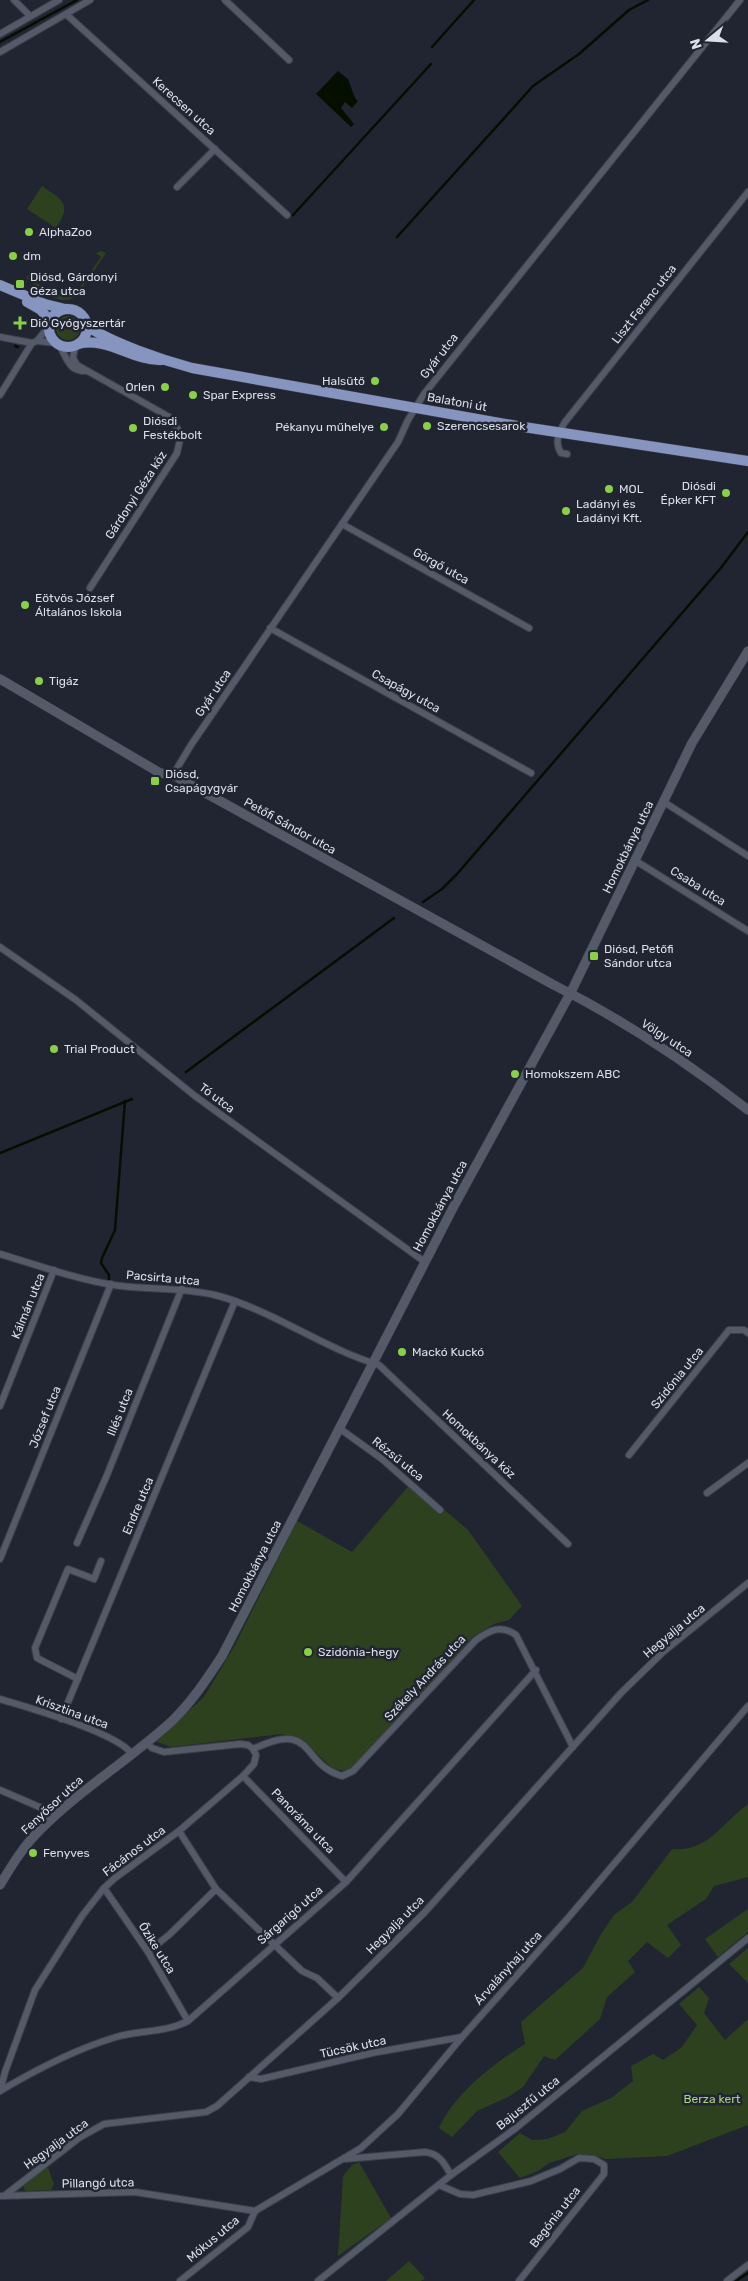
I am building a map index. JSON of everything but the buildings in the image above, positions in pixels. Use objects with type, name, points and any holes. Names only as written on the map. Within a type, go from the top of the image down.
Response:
[{"type":"main road","points":[[5,288],[46,304],[78,312],[84,317],[87,326],[85,336],[77,345],[65,347],[58,344],[50,334],[49,324],[41,310],[5,288]]},
{"type":"main road","points":[[49,324],[54,314],[66,309]]},
{"type":"main road","name":"Balatoni út","points":[[87,326],[100,334],[163,360],[252,380],[559,432],[748,461]]},
{"type":"main road","name":"Balatoni út","points":[[77,345],[86,342],[97,342],[148,360],[163,360]]},
{"type":"street","points":[[14,0],[30,16]]},
{"type":"street","points":[[0,34],[59,0]]},
{"type":"street","points":[[0,52],[90,0]]},
{"type":"street","points":[[225,0],[289,60]]},
{"type":"street","name":"Gyár utca","points":[[173,775],[270,628],[398,442],[415,408],[439,373],[740,0]]},
{"type":"street","name":"Kerecsen utca","points":[[67,14],[287,215]]},
{"type":"street","points":[[177,187],[215,149]]},
{"type":"street","name":"Liszt Ferenc utca","points":[[559,432],[748,192]]},
{"type":"street","points":[[0,395],[34,342],[49,324]]},
{"type":"street","points":[[0,338],[58,344]]},
{"type":"street","name":"Gárdonyi Géza köz","points":[[58,344],[70,366],[76,370],[85,371],[171,418],[181,435],[176,453],[90,588]]},
{"type":"street","points":[[77,345],[74,361],[85,371]]},
{"type":"street","points":[[559,432],[558,448],[561,453],[567,454]]},
{"type":"street","name":"Görgő utca","points":[[342,524],[529,628]]},
{"type":"street","name":"Csapágy utca","points":[[270,628],[531,773]]},
{"type":"street","name":"Homokbánya utca","points":[[131,1753],[172,1721],[187,1705],[222,1656],[500,1119],[571,992],[692,743],[748,651]]},
{"type":"street","name":"Petőfi Sándor utca","points":[[0,680],[123,753],[160,773],[173,775],[552,984],[571,992]]},
{"type":"street","points":[[664,802],[748,856]]},
{"type":"street","name":"Csaba utca","points":[[636,861],[748,932]]},
{"type":"street","name":"Tó utca","points":[[0,947],[76,1000],[195,1096],[425,1262]]},
{"type":"street","name":"Völgy utca","points":[[571,992],[716,1085],[748,1110]]},
{"type":"street","name":"Pacsirta utca","points":[[0,1254],[111,1284],[182,1288],[235,1301],[292,1325],[356,1358],[373,1363]]},
{"type":"street","name":"Kálmán utca","points":[[0,1406],[54,1270]]},
{"type":"street","name":"József utca","points":[[0,1559],[111,1284]]},
{"type":"street","name":"Illés utca","points":[[77,1543],[107,1475],[182,1288]]},
{"type":"street","name":"Endre utca","points":[[61,1719],[235,1301]]},
{"type":"street","name":"Szidónia utca","points":[[629,1455],[729,1330],[744,1330],[748,1333]]},
{"type":"street","name":"Homokbánya köz","points":[[373,1363],[378,1364],[568,1544]]},
{"type":"street","name":"Rézsű utca","points":[[340,1428],[382,1459],[440,1510]]},
{"type":"street","points":[[707,1493],[748,1463]]},
{"type":"street","points":[[78,1680],[37,1658],[35,1648],[68,1569],[94,1579],[101,1561]]},
{"type":"street","name":"Hegyalja utca","points":[[2,2196],[79,2138],[104,2124],[206,2112],[217,2106],[338,1998],[424,1913],[621,1693],[662,1653],[748,1584]]},
{"type":"street","name":"Székely András utca","points":[[253,1749],[282,1738],[295,1740],[305,1747],[332,1774],[342,1776],[353,1771],[476,1640],[495,1629],[508,1628],[516,1635],[536,1670],[573,1748]]},
{"type":"street","name":"Sárgarigó utca","points":[[0,2091],[36,2069],[117,2037],[174,2028],[188,2021],[346,1882],[536,1670]]},
{"type":"street","name":"Krisztina utca","points":[[0,1699],[107,1736],[124,1745],[131,1753]]},
{"type":"street","name":"Árvalányhaj utca","points":[[255,2211],[344,2159],[376,2136],[398,2114],[462,2037],[568,1918],[748,1706]]},
{"type":"street","points":[[146,1742],[152,1748],[164,1752],[240,1744],[253,1749]]},
{"type":"street","name":"Fácános utca","points":[[0,2091],[35,1990],[82,1916],[104,1888],[180,1831],[243,1776],[254,1764],[256,1755],[253,1749]]},
{"type":"street","name":"Fenyősor utca","points":[[1,1882],[30,1841],[54,1817],[131,1753]]},
{"type":"street","name":"Panoráma utca","points":[[243,1776],[346,1882]]},
{"type":"street","points":[[0,1790],[44,1809],[54,1817]]},
{"type":"street","points":[[180,1831],[216,1889],[302,1971],[317,1978],[338,1998]]},
{"type":"street","name":"Őzike utca","points":[[104,1888],[148,1952],[188,2021]]},
{"type":"street","points":[[148,1952],[177,1928],[216,1889]]},
{"type":"street","name":"Bajuszfű utca","points":[[318,2281],[439,2185],[516,2128],[748,1938]]},
{"type":"street","name":"Tücsök utca","points":[[249,2077],[261,2079],[372,2052],[462,2037]]},
{"type":"street","points":[[344,2159],[425,2152],[434,2153],[441,2158],[452,2175]]},
{"type":"street","name":"Begónia utca","points":[[439,2185],[460,2194],[473,2195],[530,2180],[555,2171],[579,2158],[594,2160],[604,2165],[604,2174],[519,2281]]},
{"type":"street","name":"Pillangó utca","points":[[2,2196],[135,2192],[255,2211]]},
{"type":"street","name":"Mókus utca","points":[[180,2281],[248,2227],[255,2211]]},
{"type":"street","points":[[727,2281],[748,2265]]},
{"type":"green space","points":[[42,186],[56,196],[63,204],[64,213],[56,228],[27,209]]},
{"type":"green space","points":[[101,251],[106,253],[77,295],[71,299],[57,299],[50,296],[26,278],[29,274],[35,273],[33,280],[57,296],[61,292],[66,294],[70,292],[75,295],[101,257],[96,253]]},
{"type":"green space","points":[[68,316],[73,317],[79,323],[79,333],[73,339],[68,340],[63,339],[57,333],[56,328],[57,323],[63,317]]},
{"type":"green space","points":[[412,1482],[468,1530],[522,1606],[509,1620],[494,1624],[474,1636],[352,1772],[333,1769],[304,1741],[282,1734],[171,1747],[155,1741],[204,1697],[235,1645],[297,1521],[352,1552]]},
{"type":"green space","points":[[748,1804],[748,1877],[714,1886],[706,1899],[667,1925],[681,1945],[668,1958],[647,1942],[628,1961],[635,1972],[607,1997],[600,2019],[555,2060],[544,2056],[523,2087],[508,2097],[477,2111],[452,2137],[439,2128],[455,2103],[476,2080],[525,2044],[521,2022],[583,1968],[601,1934],[614,1915],[632,1902],[672,1849],[684,1849],[705,1841]]},
{"type":"green space","points":[[748,1909],[748,1932],[718,1957],[705,1939]]},
{"type":"green space","points":[[748,1948],[748,1983],[729,1964]]},
{"type":"green space","name":"Berza kert","points":[[699,1987],[709,1998],[704,2013],[725,2040],[748,2019],[748,2125],[667,2156],[606,2159],[578,2154],[549,2163],[538,2171],[520,2178],[498,2152],[520,2133],[532,2140],[548,2139],[565,2132],[582,2111],[611,2098],[633,2081],[631,2066],[653,2054],[663,2060],[682,2047],[697,2025],[679,2004]]},
{"type":"green space","points":[[359,2162],[391,2218],[338,2256],[343,2176],[352,2165]]},
{"type":"green space","points":[[48,2168],[54,2184],[51,2190],[25,2191],[23,2185]]},
{"type":"green space","points":[[409,2261],[425,2278],[421,2281],[386,2281]]},
{"type":"shaded area","points":[[338,71],[348,79],[358,101],[352,108],[345,102],[341,108],[354,124],[351,127],[316,94]]},
{"type":"waterway","points":[[0,42],[77,0]]},
{"type":"waterway","points":[[432,47],[474,0]]},
{"type":"waterway","points":[[397,237],[533,86],[579,54],[629,10],[648,0]]},
{"type":"waterway","points":[[293,215],[431,64]]},
{"type":"waterway","points":[[423,902],[442,889],[457,874],[720,569],[748,532]]},
{"type":"waterway","points":[[186,1072],[394,918]]},
{"type":"waterway","points":[[0,1153],[132,1099]]},
{"type":"waterway","points":[[109,1280],[109,1275],[101,1263],[115,1230],[125,1101]]},
{"type":"waterway","points":[[736,2281],[748,2273]]},
{"type":"place","name":"AlphaZoo","points":[[29,232]]},
{"type":"place","name":"dm","points":[[13,256]]},
{"type":"place","name":"Diósd, Gárdonyi Géza utca","points":[[20,284]]},
{"type":"place","name":"Dió Gyógyszertár","points":[[20,323]]},
{"type":"place","name":"Halsütő","points":[[375,381]]},
{"type":"place","name":"Orlen","points":[[165,387]]},
{"type":"place","name":"Spar Express","points":[[193,395]]},
{"type":"place","name":"Szerencsesarok","points":[[427,426]]},
{"type":"place","name":"Pékanyu műhelye","points":[[384,427]]},
{"type":"place","name":"Diósdi Festékbolt","points":[[133,428]]},
{"type":"place","name":"MOL","points":[[609,489]]},
{"type":"place","name":"Diósdi Épker KFT","points":[[726,493]]},
{"type":"place","name":"Ladányi és Ladányi Kft.","points":[[566,511]]},
{"type":"place","name":"Eötvös József Általános Iskola","points":[[25,605]]},
{"type":"place","name":"Tigáz","points":[[39,681]]},
{"type":"place","name":"Diósd, Csapágygyár","points":[[155,781]]},
{"type":"place","name":"Diósd, Petőfi Sándor utca","points":[[594,956]]},
{"type":"place","name":"Trial Product","points":[[54,1049]]},
{"type":"place","name":"Homokszem ABC","points":[[515,1074]]},
{"type":"place","name":"Mackó Kuckó","points":[[402,1352]]},
{"type":"place","name":"Szidónia-hegy","points":[[308,1652]]},
{"type":"place","name":"Fenyves","points":[[33,1853]]}]
